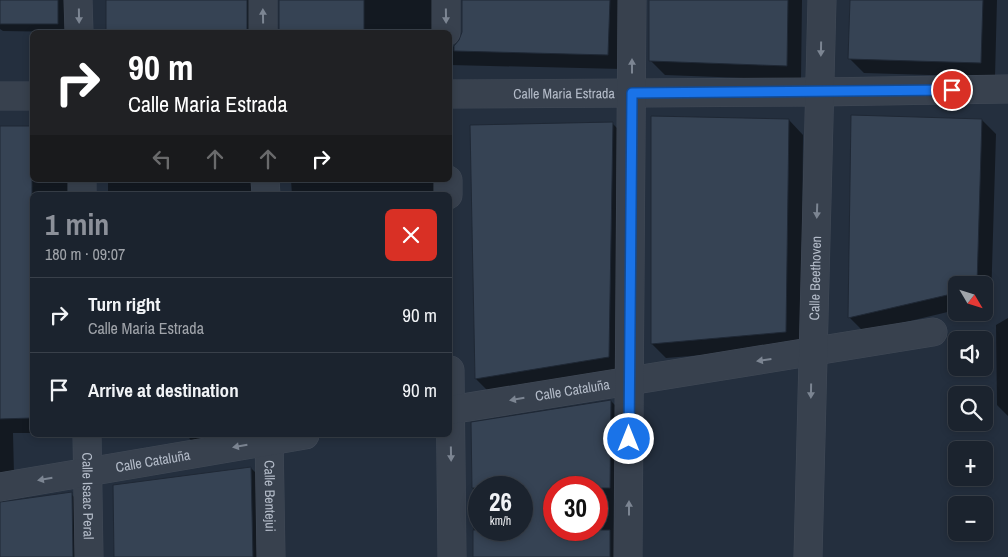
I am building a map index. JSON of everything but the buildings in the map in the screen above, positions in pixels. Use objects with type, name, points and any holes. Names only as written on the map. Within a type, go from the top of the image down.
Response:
[{"type":"street","points":[[78,0],[79,30]]},
{"type":"street","points":[[263,0],[263,30]]},
{"type":"street","points":[[446,0],[446,30]]},
{"type":"street","points":[[628,557],[632,0]]},
{"type":"street","name":"Calle Beethoven","points":[[808,557],[822,0]]},
{"type":"street","name":"Calle Maria Estrada","points":[[452,94],[1008,89]]},
{"type":"street","points":[[0,96],[30,96]]},
{"type":"street","name":"Calle Cataluña","points":[[452,410],[933,332]]},
{"type":"street","name":"Calle Isaac Peral","points":[[87,437],[89,557]]},
{"type":"street","points":[[450,437],[452,557]]},
{"type":"street","name":"Calle Cataluña","points":[[0,487],[269,438]]},
{"type":"street","name":"Calle Bentejui","points":[[269,438],[271,557]]},
{"type":"route","points":[[629,439],[632,93],[952,90]]}]
